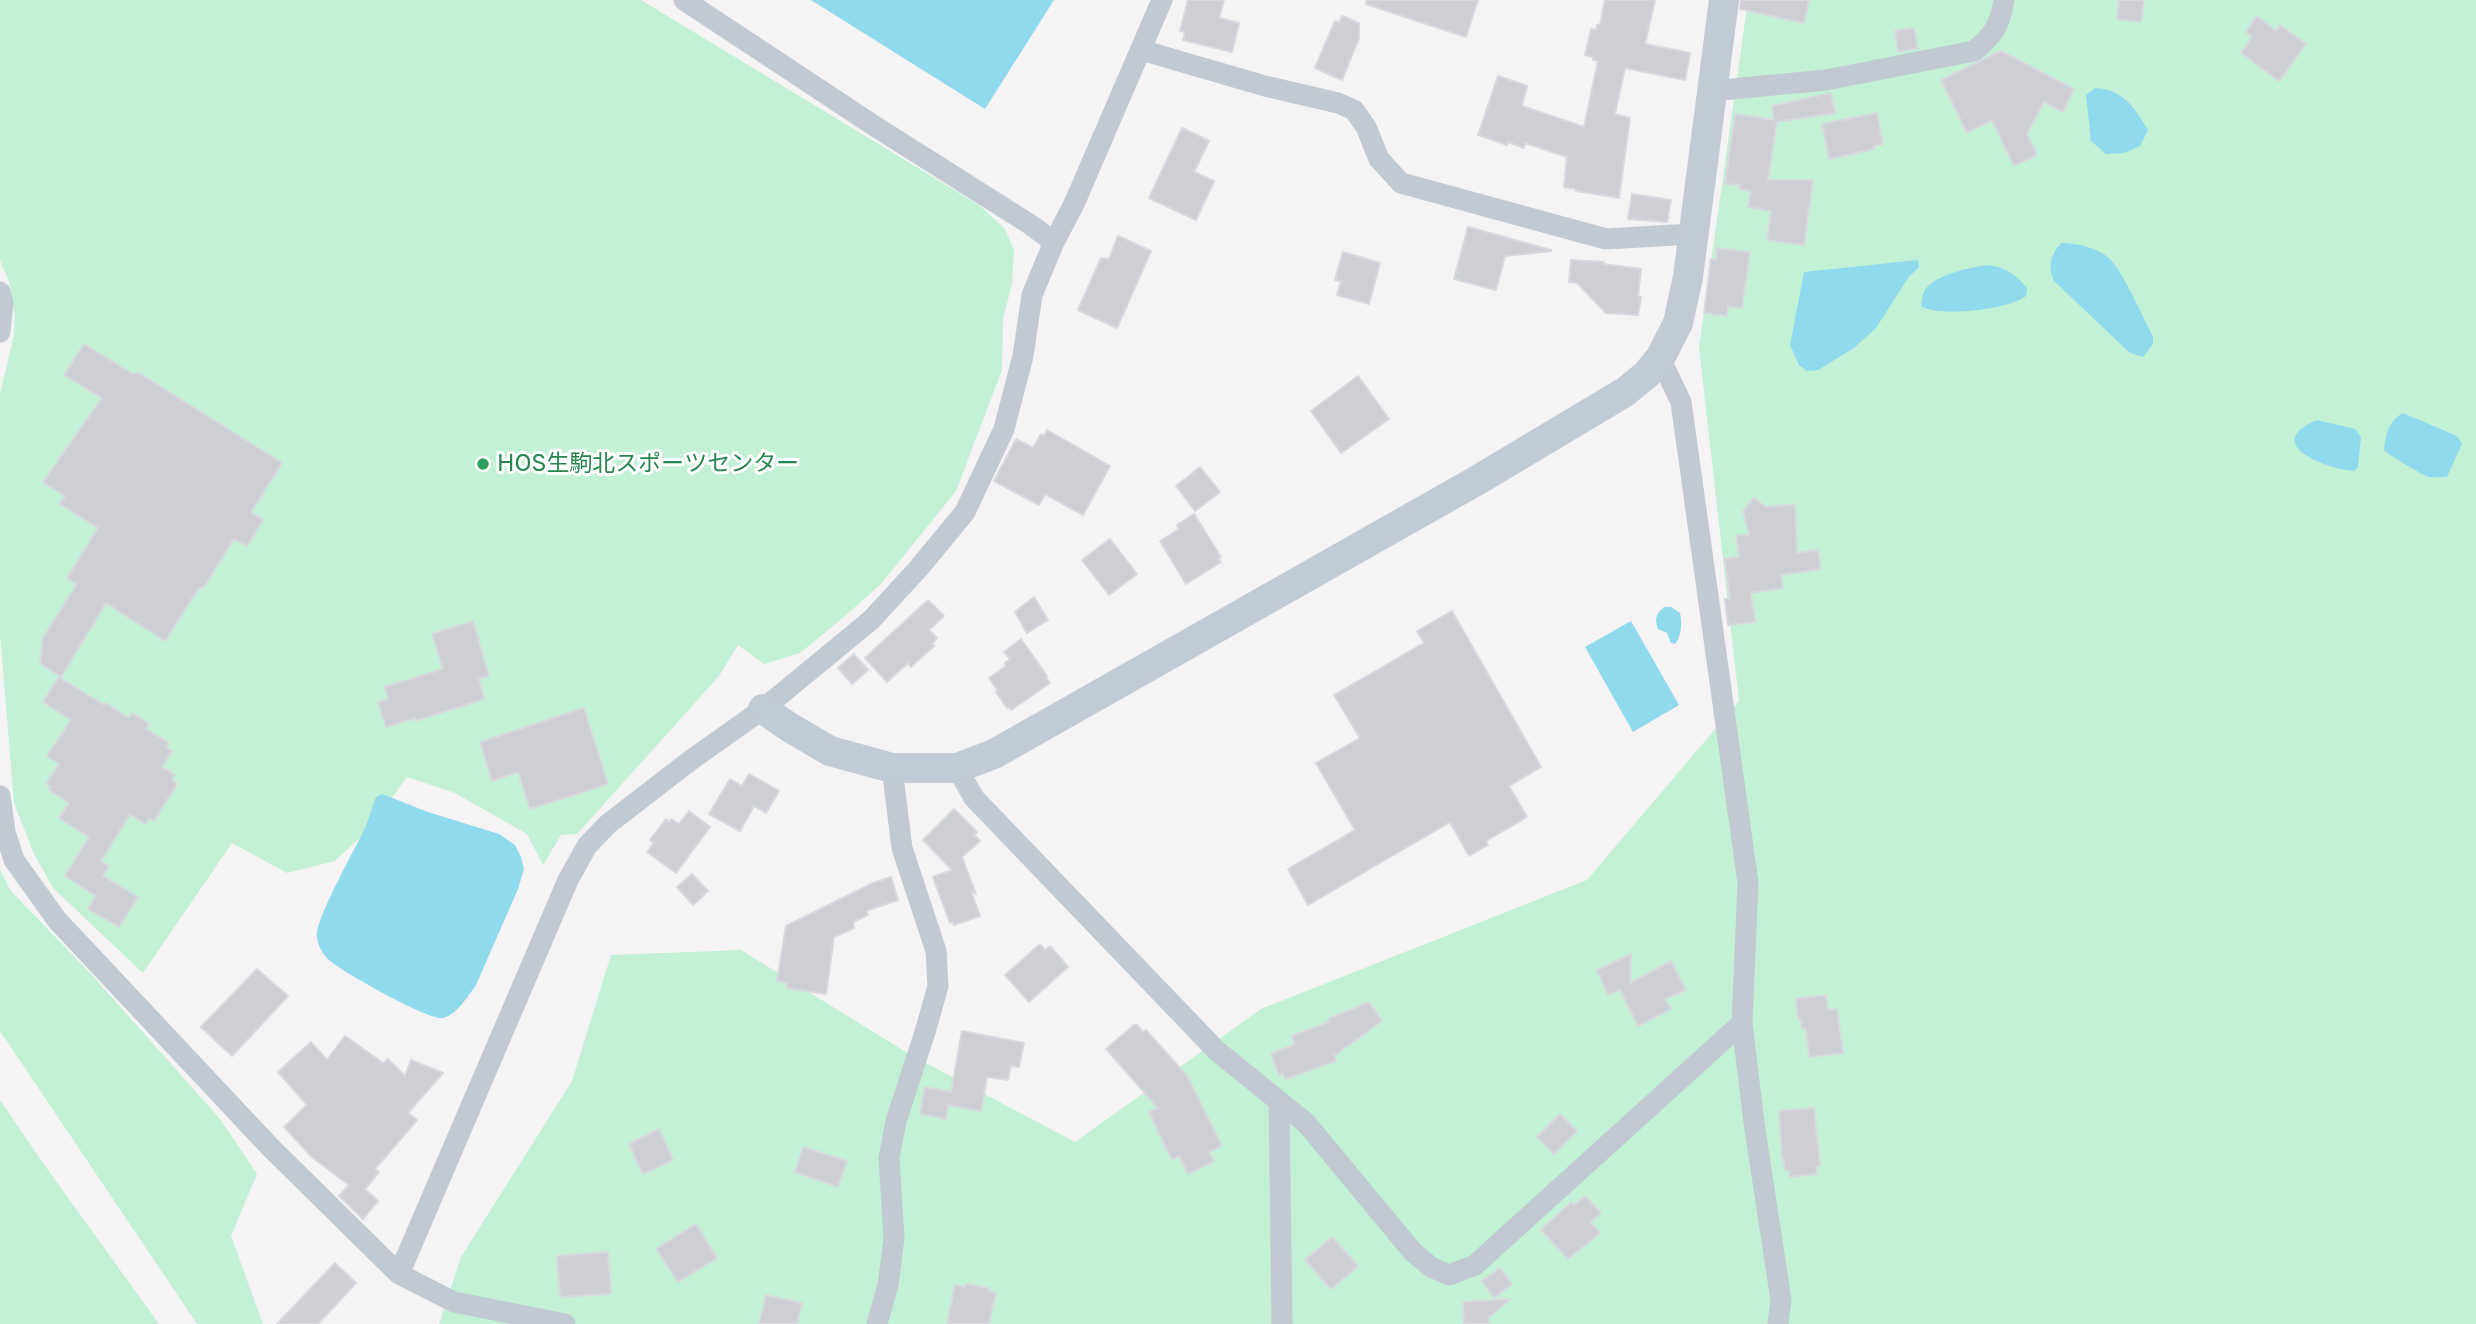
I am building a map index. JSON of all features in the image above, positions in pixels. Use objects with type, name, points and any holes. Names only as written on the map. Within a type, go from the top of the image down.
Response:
[{"type":"street","points":[[399,1274],[568,880],[587,846],[634,803],[763,709],[872,620],[965,512],[1004,429],[1023,356],[1031,295],[1074,204],[1162,0]]},
{"type":"street","points":[[763,709],[830,751],[892,768],[957,768],[994,754],[1079,708],[1476,481],[1625,392],[1647,374],[1660,358],[1678,323],[1688,277],[1724,0]]},
{"type":"street","points":[[1711,91],[1826,80],[1974,51],[1988,40],[2001,20],[2004,0]]},
{"type":"street","points":[[689,2],[1054,242]]},
{"type":"street","points":[[1141,50],[1265,86],[1338,103],[1354,110],[1366,127],[1379,159],[1401,183],[1606,239],[1692,234]]},
{"type":"street","points":[[0,292],[3,303],[0,332]]},
{"type":"street","points":[[1660,358],[1681,402],[1748,883],[1742,1023],[1781,1300],[1778,1324]]},
{"type":"street","points":[[877,1324],[888,1285],[894,1238],[889,1158],[896,1121],[938,986],[936,951],[902,848],[892,768]]},
{"type":"street","points":[[957,768],[974,798],[1208,1041],[1306,1123],[1413,1252],[1432,1267],[1449,1275],[1475,1265],[1742,1023]]},
{"type":"street","points":[[0,796],[5,832],[14,860],[57,920],[271,1148],[399,1274],[454,1302],[565,1324]]},
{"type":"street","points":[[1279,1101],[1282,1324]]},
{"type":"green space","name":"HOS生駒北スポーツセンター","points":[[0,0],[641,0],[979,205],[1005,229],[1014,250],[1012,284],[1003,319],[1002,370],[956,491],[881,584],[800,653],[764,664],[738,645],[719,676],[577,834],[561,835],[543,865],[527,834],[455,793],[407,777],[370,828],[335,861],[287,873],[232,843],[143,973],[54,889],[34,854],[14,803],[0,634],[0,394],[14,335],[15,315],[9,282],[0,260]]},
{"type":"green space","points":[[1748,0],[2476,0],[2476,1324],[439,1324],[461,1257],[572,1081],[611,955],[741,950],[909,1054],[1075,1142],[1261,1009],[1587,880],[1739,701],[1699,347]]},
{"type":"green space","points":[[0,870],[11,891],[90,973],[220,1119],[257,1174],[231,1236],[263,1324],[197,1324],[0,1031]]},
{"type":"green space","points":[[0,1100],[43,1163],[159,1324],[0,1324]]},
{"type":"water","points":[[811,0],[1054,0],[985,109]]},
{"type":"water","points":[[2095,88],[2121,96],[2133,107],[2148,130],[2140,146],[2124,153],[2106,154],[2091,141],[2086,95]]},
{"type":"water","points":[[2061,243],[2093,249],[2104,254],[2115,265],[2153,336],[2153,344],[2143,357],[2130,353],[2054,281],[2051,261]]},
{"type":"water","points":[[1918,260],[1919,267],[1908,278],[1876,328],[1854,348],[1818,370],[1807,371],[1799,365],[1790,345],[1804,272]]},
{"type":"water","points":[[1987,265],[2000,267],[2014,275],[2027,288],[2026,296],[2006,305],[1958,312],[1930,310],[1921,306],[1925,290],[1936,280]]},
{"type":"water","points":[[2403,413],[2457,436],[2462,444],[2447,477],[2426,476],[2384,450],[2391,424]]},
{"type":"water","points":[[2317,420],[2355,429],[2361,437],[2358,467],[2354,471],[2315,460],[2297,446],[2295,438],[2301,429]]},
{"type":"water","points":[[1664,607],[1671,607],[1680,613],[1681,629],[1675,644],[1671,643],[1667,633],[1658,629],[1656,619]]},
{"type":"water","points":[[1631,621],[1679,705],[1633,732],[1585,647]]},
{"type":"water","points":[[382,794],[428,812],[499,834],[515,845],[521,857],[524,869],[518,889],[476,985],[457,1010],[442,1018],[403,1003],[349,974],[328,959],[318,942],[322,915],[365,828],[376,797]]},
{"type":"building","points":[[1188,0],[1224,0],[1219,18],[1239,23],[1232,52],[1183,40],[1185,32],[1180,31]]},
{"type":"building","points":[[1367,0],[1478,0],[1466,37],[1366,4]]},
{"type":"building","points":[[1605,0],[1655,0],[1645,44],[1690,53],[1685,80],[1625,68],[1615,114],[1630,118],[1619,198],[1564,187],[1567,157],[1525,143],[1524,148],[1478,135],[1498,76],[1527,86],[1522,106],[1584,127],[1598,61],[1585,55],[1591,29],[1596,30],[1597,25],[1600,25]]},
{"type":"building","points":[[1741,0],[1809,0],[1804,23],[1740,9]]},
{"type":"building","points":[[2119,0],[2144,0],[2141,22],[2117,19]]},
{"type":"building","points":[[1342,16],[1359,23],[1359,38],[1342,80],[1315,68],[1335,21],[1339,23]]},
{"type":"building","points":[[2257,16],[2276,31],[2280,25],[2306,44],[2279,81],[2241,53],[2252,37],[2246,32]]},
{"type":"building","points":[[1914,28],[1918,48],[1898,52],[1895,31]]},
{"type":"building","points":[[2001,51],[2074,89],[2063,112],[2044,102],[2027,134],[2037,155],[2014,166],[1992,120],[1967,133],[1941,80]]},
{"type":"building","points":[[1831,93],[1835,113],[1777,122],[1768,180],[1813,180],[1804,245],[1767,240],[1771,211],[1748,207],[1751,191],[1739,189],[1740,185],[1725,184],[1735,114],[1774,120],[1772,106]]},
{"type":"building","points":[[1877,113],[1883,144],[1874,146],[1874,149],[1829,159],[1822,124]]},
{"type":"building","points":[[1182,128],[1209,141],[1194,172],[1214,181],[1196,220],[1149,198]]},
{"type":"building","points":[[1632,194],[1671,200],[1667,222],[1628,219]]},
{"type":"building","points":[[1468,227],[1551,251],[1505,256],[1496,290],[1454,279]]},
{"type":"building","points":[[1118,236],[1151,251],[1117,328],[1078,310],[1101,258],[1109,259]]},
{"type":"building","points":[[1717,248],[1750,252],[1742,308],[1728,306],[1727,316],[1704,313],[1711,259],[1716,260]]},
{"type":"building","points":[[1343,252],[1380,263],[1369,304],[1337,295],[1341,281],[1335,280]]},
{"type":"building","points":[[1571,260],[1604,262],[1603,264],[1641,269],[1638,315],[1606,313],[1577,283],[1569,282]]},
{"type":"building","points":[[84,344],[133,374],[139,373],[282,463],[251,512],[263,520],[247,546],[234,539],[165,641],[106,603],[61,677],[40,663],[43,638],[77,584],[67,578],[98,528],[60,504],[65,496],[43,482],[102,398],[64,375]]},
{"type":"building","points":[[1358,376],[1389,419],[1341,453],[1311,411]]},
{"type":"building","points":[[1047,430],[1110,466],[1083,515],[1045,494],[1039,505],[994,481],[1016,439],[1033,448],[1041,434],[1044,436]]},
{"type":"building","points":[[1200,467],[1220,492],[1195,511],[1176,486]]},
{"type":"building","points":[[1754,498],[1766,507],[1795,504],[1797,553],[1818,550],[1821,569],[1781,575],[1783,588],[1751,593],[1755,622],[1728,625],[1725,599],[1730,599],[1725,559],[1739,557],[1736,535],[1749,535],[1743,511]]},
{"type":"building","points":[[1194,514],[1221,557],[1218,559],[1221,562],[1186,584],[1160,541],[1179,529],[1177,525]]},
{"type":"building","points":[[1110,539],[1137,574],[1109,595],[1082,560]]},
{"type":"building","points":[[1034,597],[1048,620],[1027,633],[1015,612]]},
{"type":"building","points":[[928,600],[944,616],[929,630],[937,638],[932,644],[934,646],[911,667],[908,663],[887,682],[865,658]]},
{"type":"building","points":[[1452,611],[1541,767],[1509,786],[1527,817],[1486,841],[1488,845],[1469,856],[1450,822],[1308,905],[1288,869],[1355,830],[1316,763],[1360,738],[1334,695],[1424,643],[1417,631]]},
{"type":"building","points":[[473,621],[489,676],[479,679],[484,699],[415,721],[415,718],[386,727],[378,702],[388,699],[385,687],[443,669],[432,634]]},
{"type":"building","points":[[1021,639],[1050,683],[1011,710],[996,692],[998,691],[989,678],[1006,666],[1005,663],[1010,659],[1004,652]]},
{"type":"building","points":[[854,654],[868,670],[852,684],[838,668]]},
{"type":"building","points":[[59,677],[104,705],[105,703],[129,718],[132,713],[149,724],[146,729],[169,743],[166,747],[172,751],[162,767],[175,775],[172,779],[177,784],[154,821],[150,818],[145,824],[130,814],[101,861],[109,866],[103,876],[138,897],[119,927],[88,909],[96,896],[65,876],[89,837],[59,818],[69,803],[49,790],[51,787],[46,784],[59,764],[47,756],[71,720],[43,702]]},
{"type":"building","points":[[584,708],[608,784],[530,809],[518,772],[492,781],[480,742]]},
{"type":"building","points":[[749,774],[779,791],[766,813],[754,806],[740,831],[709,814],[730,779],[742,786]]},
{"type":"building","points":[[954,809],[977,832],[974,835],[980,841],[962,857],[976,894],[971,891],[980,916],[954,925],[950,923],[933,877],[952,870],[923,840]]},
{"type":"building","points":[[689,811],[710,827],[676,873],[647,852],[654,843],[650,840],[666,819],[679,824]]},
{"type":"building","points":[[692,874],[708,891],[693,905],[677,887]]},
{"type":"building","points":[[891,877],[898,900],[866,911],[868,915],[853,922],[854,928],[834,937],[826,994],[787,988],[787,983],[777,981],[786,926],[871,884]]},
{"type":"building","points":[[1040,944],[1045,950],[1050,946],[1068,967],[1029,1002],[1005,975]]},
{"type":"building","points":[[1631,954],[1630,983],[1671,961],[1686,990],[1665,999],[1671,1009],[1638,1026],[1620,990],[1608,995],[1597,970]]},
{"type":"building","points":[[257,969],[288,996],[232,1056],[201,1027]]},
{"type":"building","points":[[1826,995],[1828,1010],[1837,1009],[1843,1053],[1809,1057],[1806,1029],[1802,1029],[1801,1019],[1798,1019],[1796,999]]},
{"type":"building","points":[[1369,1002],[1382,1021],[1334,1056],[1336,1061],[1285,1079],[1283,1074],[1279,1075],[1271,1054],[1295,1044],[1292,1036],[1329,1022],[1328,1019]]},
{"type":"building","points":[[1134,1025],[1143,1032],[1146,1030],[1187,1076],[1222,1146],[1209,1152],[1214,1161],[1188,1174],[1179,1156],[1172,1160],[1149,1112],[1158,1108],[1106,1049]]},
{"type":"building","points":[[962,1031],[1024,1043],[1019,1067],[1011,1066],[1008,1080],[987,1077],[981,1111],[948,1105],[946,1119],[920,1114],[925,1087],[951,1092]]},
{"type":"building","points":[[345,1036],[383,1063],[388,1059],[405,1076],[411,1060],[443,1073],[408,1113],[417,1120],[375,1169],[379,1172],[365,1189],[378,1201],[363,1219],[339,1196],[349,1185],[312,1157],[284,1127],[307,1105],[278,1072],[311,1042],[327,1060]]},
{"type":"building","points":[[1814,1108],[1820,1166],[1816,1166],[1817,1174],[1790,1177],[1789,1170],[1785,1170],[1782,1154],[1779,1111]]},
{"type":"building","points":[[1560,1114],[1577,1131],[1554,1154],[1537,1137]]},
{"type":"building","points":[[659,1129],[673,1160],[643,1174],[629,1144]]},
{"type":"building","points":[[803,1147],[847,1161],[838,1187],[795,1172]]},
{"type":"building","points":[[1585,1196],[1601,1213],[1590,1222],[1600,1233],[1568,1259],[1541,1230],[1571,1202],[1574,1205]]},
{"type":"building","points":[[696,1224],[717,1258],[678,1282],[656,1249]]},
{"type":"building","points":[[1332,1237],[1358,1266],[1331,1289],[1305,1260]]},
{"type":"building","points":[[608,1252],[611,1294],[560,1297],[557,1256]]},
{"type":"building","points":[[335,1263],[356,1283],[318,1324],[277,1324]]},
{"type":"building","points":[[1500,1268],[1512,1284],[1494,1298],[1482,1281]]},
{"type":"building","points":[[966,1284],[989,1288],[988,1291],[996,1293],[989,1324],[947,1324],[955,1285],[965,1287]]},
{"type":"building","points":[[766,1295],[802,1303],[797,1324],[759,1324]]},
{"type":"building","points":[[1511,1299],[1488,1318],[1489,1324],[1464,1324],[1463,1302]]},
{"type":"place","name":"HOS生駒北スポーツセンター","points":[[483,464]]}]
